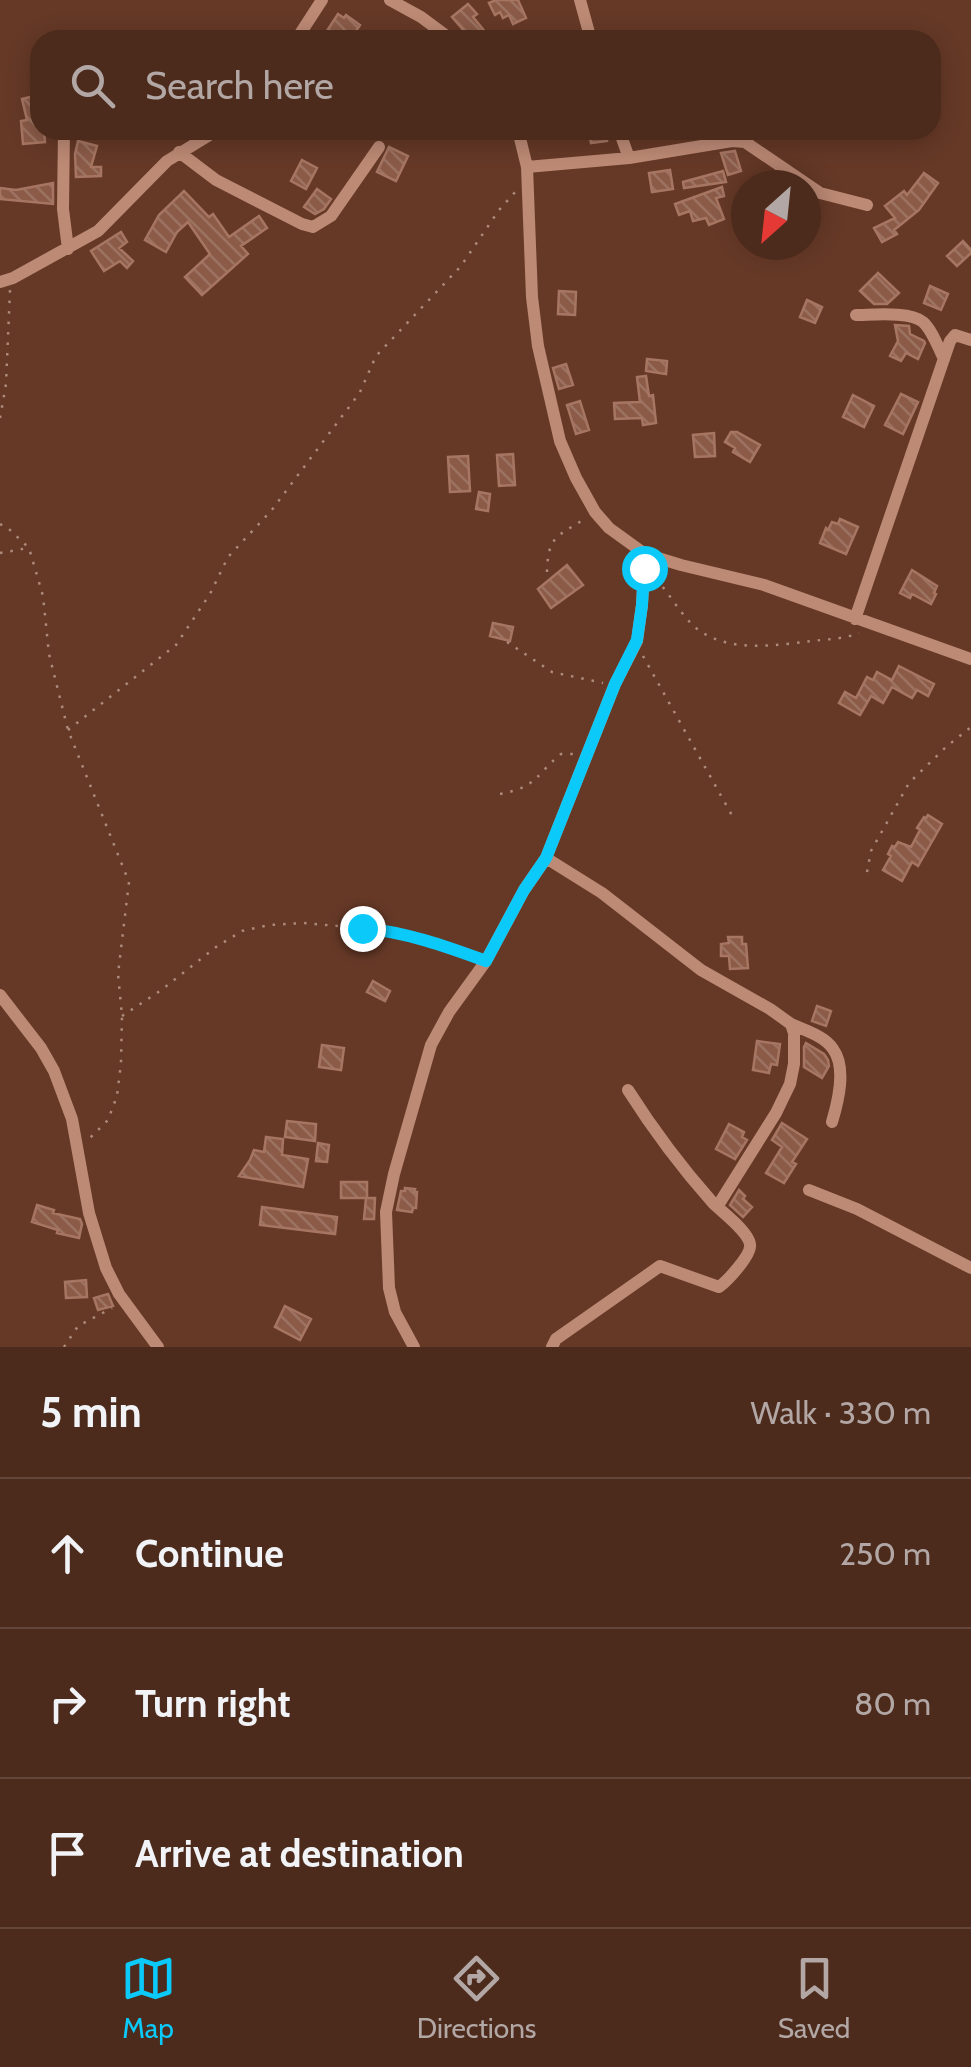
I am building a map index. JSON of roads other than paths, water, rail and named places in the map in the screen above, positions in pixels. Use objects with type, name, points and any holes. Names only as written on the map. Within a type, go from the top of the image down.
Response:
[{"type":"street","points":[[302,30],[322,0]]},
{"type":"street","points":[[390,0],[439,30]]},
{"type":"street","points":[[580,0],[588,30]]},
{"type":"street","points":[[64,140],[68,249]]},
{"type":"street","points":[[6,280],[98,231],[154,174],[179,152],[201,140]]},
{"type":"street","points":[[520,140],[528,172],[530,277],[538,346],[560,441],[596,512],[644,561],[680,565],[764,585],[971,659]]},
{"type":"street","points":[[623,140],[629,158]]},
{"type":"street","points":[[528,172],[744,142],[820,193],[867,205]]},
{"type":"street","points":[[179,152],[216,180],[314,227],[332,216],[379,147]]},
{"type":"street","points":[[856,315],[917,318],[924,323],[944,358]]},
{"type":"street","points":[[854,619],[953,336],[971,340]]},
{"type":"street","points":[[414,1347],[395,1312],[389,1288],[386,1212],[431,1045],[546,858],[615,684],[637,640],[644,561]]},
{"type":"street","points":[[546,858],[602,893],[701,970],[824,1040],[836,1054],[839,1085],[832,1122]]},
{"type":"street","points":[[0,996],[49,1060],[72,1118],[98,1246],[111,1280],[158,1347]]},
{"type":"street","points":[[717,1207],[790,1084],[794,1064],[791,1024]]},
{"type":"street","points":[[552,1347],[556,1339],[660,1266],[714,1286],[723,1285],[750,1245],[658,1137],[628,1090]]},
{"type":"street","points":[[809,1190],[857,1209],[971,1268]]}]
